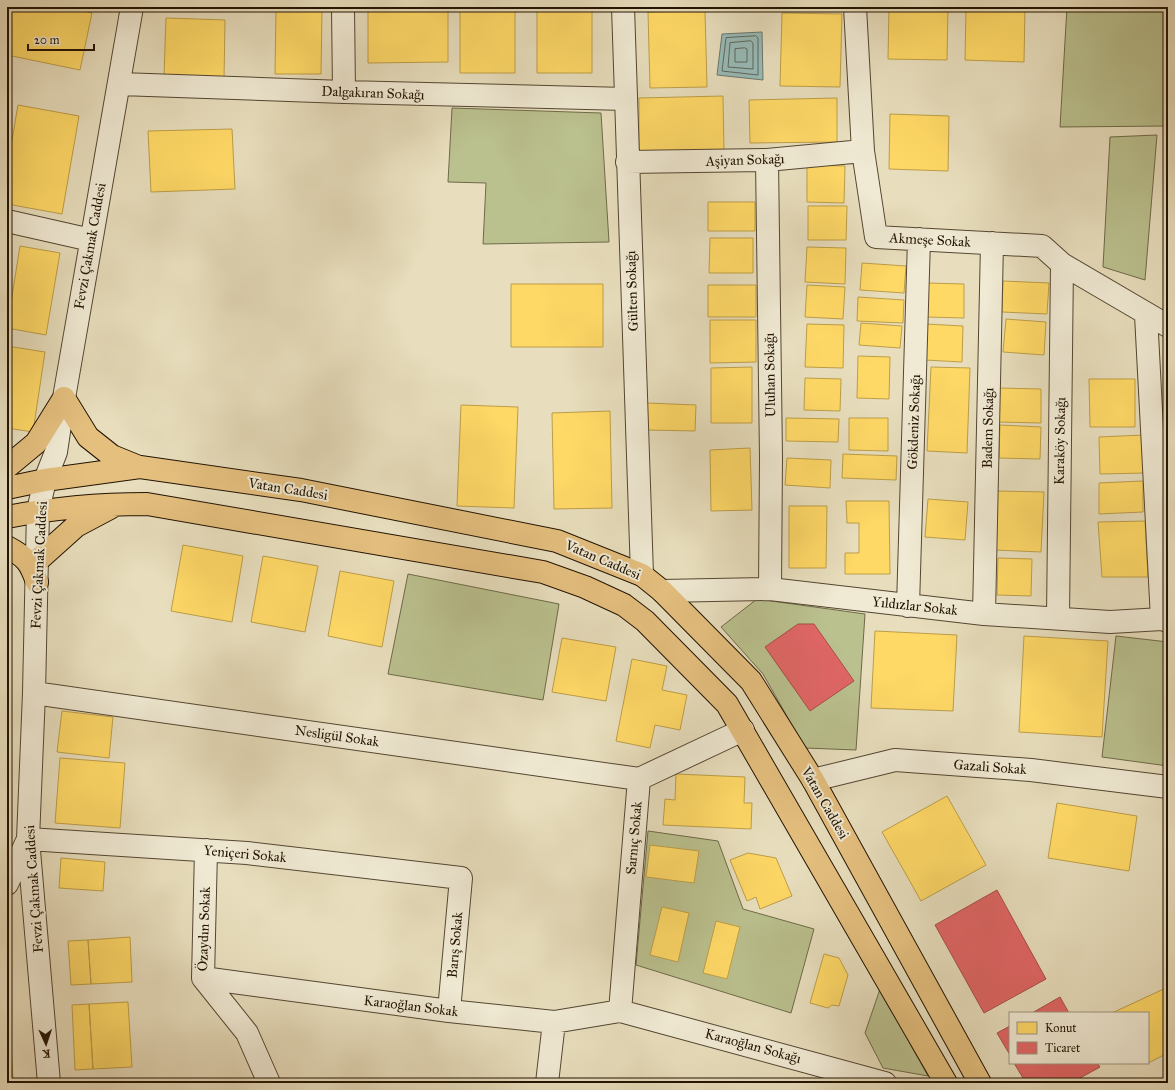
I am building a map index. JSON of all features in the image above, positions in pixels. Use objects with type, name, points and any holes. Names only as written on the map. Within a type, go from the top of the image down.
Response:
[{"type":"main road","points":[[7,467],[36,443],[64,398],[88,436],[112,456],[140,467]]},
{"type":"main road","name":"Vatan Caddesi","points":[[7,488],[46,480],[140,467],[300,490],[557,541],[642,574],[662,591],[750,681],[813,780],[980,1083]]},
{"type":"main road","points":[[37,561],[76,526],[117,504]]},
{"type":"main road","points":[[7,517],[38,511],[117,504],[147,504],[543,572],[585,587],[624,605],[645,622],[727,704],[946,1083]]},
{"type":"main road","points":[[7,547],[22,555],[30,564],[37,582]]},
{"type":"street","name":"Fevzi Çakmak Caddesi","points":[[49,1083],[28,839],[34,693],[38,511],[46,480],[56,452],[64,398],[120,84],[132,7]]},
{"type":"street","points":[[343,7],[344,92]]},
{"type":"street","name":"Gülten Sokağı","points":[[623,7],[642,574]]},
{"type":"street","name":"Akmeşe Sokak","points":[[855,7],[863,151],[876,237],[1042,246],[1062,264],[1146,315],[1168,326]]},
{"type":"street","name":"Dalgakıran Sokağı","points":[[120,84],[344,92],[626,99]]},
{"type":"street","name":"Aşiyan Sokağı","points":[[627,162],[767,160],[863,151]]},
{"type":"street","name":"Uluhan Sokağı","points":[[767,160],[770,589]]},
{"type":"street","points":[[7,221],[91,240]]},
{"type":"street","name":"Gökdeniz Sokağı","points":[[908,606],[920,240]]},
{"type":"street","name":"Badem Sokağı","points":[[984,614],[992,243]]},
{"type":"street","name":"Karaköy Sokağı","points":[[1058,618],[1062,264]]},
{"type":"street","points":[[1168,311],[1168,326]]},
{"type":"street","points":[[1146,315],[1163,537],[1165,620]]},
{"type":"street","name":"Yıldızlar Sokak","points":[[662,591],[770,589],[984,614],[1110,622],[1165,620]]},
{"type":"street","name":"Nesligül Sokak","points":[[34,693],[639,779]]},
{"type":"street","points":[[639,779],[743,730]]},
{"type":"street","name":"Gazali Sokak","points":[[813,780],[895,760],[1031,770],[1168,787]]},
{"type":"street","name":"Sarnıç Sokak","points":[[620,1010],[639,779]]},
{"type":"street","points":[[7,884],[28,839]]},
{"type":"street","name":"Yeniçeri Sokak","points":[[28,839],[247,853],[461,878]]},
{"type":"street","name":"Özaydın Sokak","points":[[206,850],[203,978],[247,1033],[269,1083]]},
{"type":"street","name":"Barış Sokak","points":[[450,1011],[461,878]]},
{"type":"street","name":"Karaoğlan Sokak","points":[[203,978],[450,1011],[554,1022],[620,1010]]},
{"type":"street","name":"Karaoğlan Sokağı","points":[[620,1010],[885,1083]]},
{"type":"street","points":[[547,1083],[554,1022]]},
{"type":"green space","points":[[1067,7],[1166,7],[1166,126],[1060,127]]},
{"type":"green space","points":[[452,108],[601,113],[609,242],[483,244],[486,183],[448,182]]},
{"type":"green space","points":[[1157,135],[1145,280],[1103,267],[1110,137]]},
{"type":"green space","points":[[408,574],[559,604],[543,700],[388,674]]},
{"type":"green space","points":[[757,599],[865,614],[856,750],[805,748],[763,674],[721,627]]},
{"type":"green space","points":[[1116,636],[1168,642],[1168,766],[1102,757]]},
{"type":"green space","points":[[648,831],[718,841],[743,909],[814,929],[791,1013],[636,965]]},
{"type":"green space","points":[[880,989],[928,1076],[883,1068],[865,1033]]},
{"type":"water","points":[[762,32],[763,80],[717,75],[722,34]]},
{"type":"building: Konut","points":[[7,7],[63,7],[92,13],[80,70],[7,55]]},
{"type":"building: Konut","points":[[368,7],[448,7],[448,62],[368,63]]},
{"type":"building: Konut","points":[[460,7],[515,7],[515,73],[460,73]]},
{"type":"building: Konut","points":[[537,7],[592,7],[592,73],[537,73]]},
{"type":"building: Konut","points":[[889,7],[948,7],[947,60],[888,59]]},
{"type":"building: Konut","points":[[966,7],[1025,7],[1024,62],[965,60]]},
{"type":"building: Konut","points":[[276,9],[322,9],[321,74],[275,74]]},
{"type":"building: Konut","points":[[705,11],[707,87],[650,88],[648,12]]},
{"type":"building: Konut","points":[[782,13],[842,14],[840,87],[780,86]]},
{"type":"building: Konut","points":[[166,18],[225,20],[224,79],[164,77]]},
{"type":"building: Konut","points":[[723,96],[724,154],[639,156],[639,98]]},
{"type":"building: Konut","points":[[837,98],[837,142],[750,143],[749,100]]},
{"type":"building: Konut","points":[[18,105],[79,116],[62,214],[7,204],[7,169]]},
{"type":"building: Konut","points":[[890,114],[949,116],[948,171],[889,169]]},
{"type":"building: Konut","points":[[232,129],[235,189],[151,192],[148,131]]},
{"type":"building: Konut","points":[[807,165],[845,166],[844,203],[807,202]]},
{"type":"building: Konut","points":[[708,202],[755,202],[755,231],[708,231]]},
{"type":"building: Konut","points":[[808,206],[847,206],[846,240],[808,240]]},
{"type":"building: Konut","points":[[710,238],[753,238],[753,273],[709,273]]},
{"type":"building: Konut","points":[[20,246],[60,253],[46,335],[7,328]]},
{"type":"building: Konut","points":[[807,247],[846,248],[845,284],[805,282]]},
{"type":"building: Konut","points":[[862,263],[906,266],[904,293],[860,290]]},
{"type":"building: Konut","points":[[1003,281],[1049,283],[1047,314],[1002,312]]},
{"type":"building: Konut","points":[[927,283],[964,284],[964,318],[927,317]]},
{"type":"building: Konut","points":[[511,284],[603,284],[603,347],[511,347]]},
{"type":"building: Konut","points":[[708,285],[756,285],[756,317],[708,317]]},
{"type":"building: Konut","points":[[807,285],[845,287],[843,319],[805,317]]},
{"type":"building: Konut","points":[[858,297],[904,300],[903,323],[857,321]]},
{"type":"building: Konut","points":[[1006,319],[1046,322],[1044,355],[1003,352]]},
{"type":"building: Konut","points":[[710,320],[756,320],[756,362],[710,363]]},
{"type":"building: Konut","points":[[861,323],[902,326],[900,348],[859,345]]},
{"type":"building: Konut","points":[[807,324],[844,325],[843,368],[805,367]]},
{"type":"building: Konut","points":[[926,324],[963,326],[962,362],[925,360]]},
{"type":"building: Konut","points":[[7,346],[45,352],[33,432],[7,428]]},
{"type":"building: Konut","points":[[858,356],[890,357],[889,399],[857,398]]},
{"type":"building: Konut","points":[[752,367],[752,423],[711,423],[711,368]]},
{"type":"building: Konut","points":[[931,367],[970,368],[967,453],[927,451]]},
{"type":"building: Konut","points":[[805,378],[841,379],[840,411],[804,410]]},
{"type":"building: Konut","points":[[1089,379],[1135,379],[1135,427],[1090,427]]},
{"type":"building: Konut","points":[[1165,380],[1168,380],[1168,426],[1166,426]]},
{"type":"building: Konut","points":[[999,388],[1041,389],[1041,423],[999,422]]},
{"type":"building: Konut","points":[[647,403],[696,405],[695,431],[647,430]]},
{"type":"building: Konut","points":[[461,405],[518,407],[514,508],[457,506]]},
{"type":"building: Konut","points":[[610,411],[612,508],[554,509],[552,413]]},
{"type":"building: Konut","points":[[786,418],[839,419],[838,442],[786,441]]},
{"type":"building: Konut","points":[[849,418],[888,418],[888,451],[849,450]]},
{"type":"building: Konut","points":[[1000,425],[1041,427],[1040,459],[999,458]]},
{"type":"building: Konut","points":[[1144,435],[1145,473],[1100,474],[1099,437]]},
{"type":"building: Konut","points":[[1164,436],[1168,436],[1168,471],[1167,471]]},
{"type":"building: Konut","points":[[750,448],[752,510],[711,511],[710,450]]},
{"type":"building: Konut","points":[[843,454],[897,456],[896,480],[842,478]]},
{"type":"building: Konut","points":[[787,458],[831,460],[830,488],[785,485]]},
{"type":"building: Konut","points":[[1165,477],[1168,477],[1168,530]]},
{"type":"building: Konut","points":[[1143,481],[1143,512],[1099,514],[1099,483]]},
{"type":"building: Konut","points":[[997,491],[1044,492],[1041,552],[995,550]]},
{"type":"building: Konut","points":[[928,499],[968,502],[965,540],[925,537]]},
{"type":"building: Konut","points":[[846,501],[889,501],[890,574],[845,574],[845,553],[859,553],[859,523],[847,523]]},
{"type":"building: Konut","points":[[789,506],[827,506],[826,568],[789,568]]},
{"type":"building: Konut","points":[[1145,521],[1148,577],[1102,577],[1098,522]]},
{"type":"building: Konut","points":[[183,545],[243,556],[232,622],[171,611]]},
{"type":"building: Konut","points":[[263,556],[318,566],[305,632],[251,622]]},
{"type":"building: Konut","points":[[998,558],[1032,559],[1031,596],[997,595]]},
{"type":"building: Konut","points":[[340,571],[394,581],[382,647],[328,636]]},
{"type":"building: Konut","points":[[875,631],[957,635],[953,711],[871,708]]},
{"type":"building: Konut","points":[[1024,636],[1108,641],[1102,737],[1019,732]]},
{"type":"building: Konut","points":[[562,638],[616,647],[606,701],[552,692]]},
{"type":"building: Konut","points":[[632,659],[667,666],[662,690],[687,695],[680,730],[655,725],[650,748],[616,741]]},
{"type":"building: Konut","points":[[62,711],[113,717],[109,758],[57,752]]},
{"type":"building: Konut","points":[[60,758],[125,763],[120,828],[55,823]]},
{"type":"building: Konut","points":[[676,774],[745,777],[744,803],[752,803],[751,829],[663,825],[665,799],[675,800]]},
{"type":"building: Konut","points":[[947,796],[986,865],[921,901],[882,832]]},
{"type":"building: Konut","points":[[1057,803],[1137,816],[1129,871],[1048,858]]},
{"type":"building: Konut","points":[[650,845],[699,851],[694,883],[646,877]]},
{"type":"building: Konut","points":[[748,853],[776,858],[792,896],[760,909],[756,897],[747,901],[730,860]]},
{"type":"building: Konut","points":[[61,858],[105,862],[103,891],[59,888]]},
{"type":"building: Konut","points":[[662,907],[689,913],[678,962],[650,955]]},
{"type":"building: Konut","points":[[716,921],[740,927],[727,979],[703,973]]},
{"type":"building: Konut","points":[[130,937],[132,982],[91,984],[88,940]]},
{"type":"building: Konut","points":[[88,940],[91,984],[71,985],[68,941]]},
{"type":"building: Konut","points":[[824,954],[839,958],[848,975],[839,1006],[832,1005],[828,1008],[810,1003]]},
{"type":"building: Konut","points":[[7,983],[13,1079],[7,1076]]},
{"type":"building: Konut","points":[[1168,987],[1168,1053],[1149,1062],[1149,1012],[1114,1012]]},
{"type":"building: Konut","points":[[128,1002],[132,1067],[93,1069],[89,1004]]},
{"type":"building: Konut","points":[[89,1004],[93,1069],[75,1070],[72,1005]]},
{"type":"building: Ticaret","points":[[798,624],[814,624],[854,681],[810,711],[765,647]]},
{"type":"building: Ticaret","points":[[997,890],[1046,979],[984,1013],[935,925]]},
{"type":"building: Ticaret","points":[[1060,997],[1068,1012],[1034,1012]]},
{"type":"building: Ticaret","points":[[1009,1027],[1009,1053],[997,1033]]},
{"type":"building: Ticaret","points":[[1015,1064],[1098,1064],[1100,1067],[1071,1083],[1026,1083]]}]
